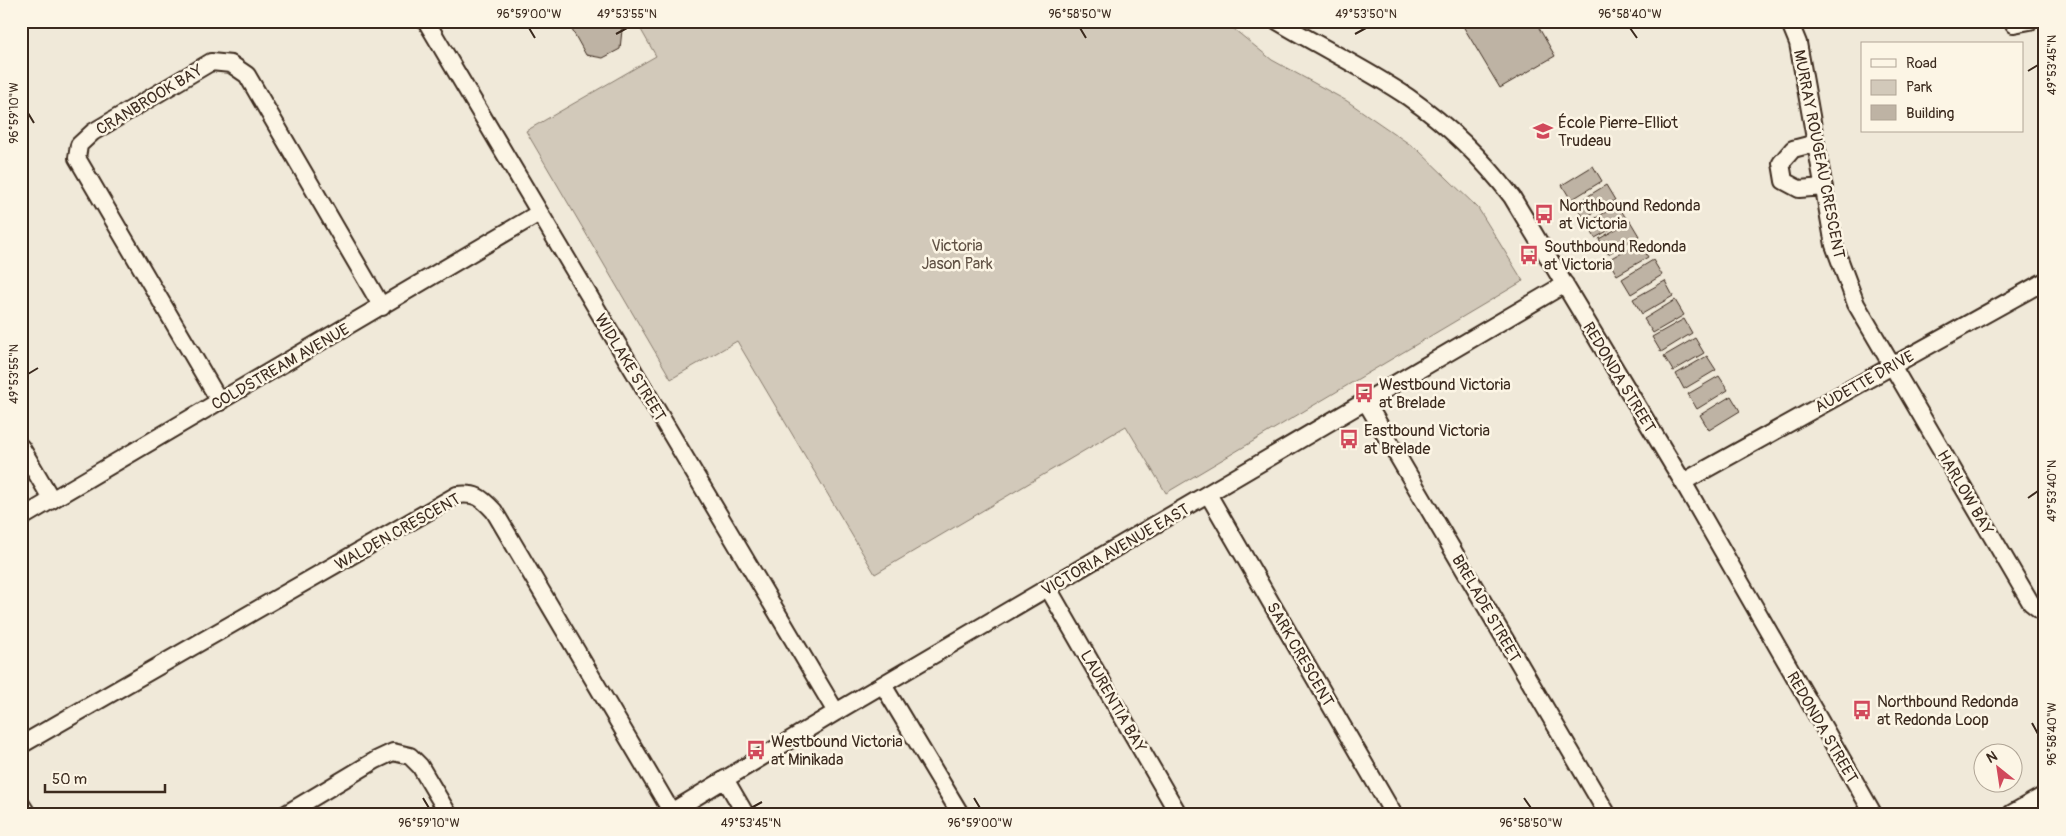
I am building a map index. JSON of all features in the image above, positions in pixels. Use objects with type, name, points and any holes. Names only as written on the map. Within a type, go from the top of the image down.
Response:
[{"type":"main road","points":[[2013,815],[2045,797]]},
{"type":"street","name":"WIDLAKE STREET","points":[[426,21],[836,712]]},
{"type":"street","name":"REDONDA STREET","points":[[1276,21],[1406,96],[1458,136],[1512,197],[1683,482],[1874,815]]},
{"type":"street","name":"MURRAY ROUGEAU CRESCENT","points":[[1789,21],[1798,43],[1834,245],[1856,304],[1892,366]]},
{"type":"street","points":[[2012,21],[2014,24],[2030,21]]},
{"type":"street","name":"CRANBROOK BAY","points":[[220,402],[76,158],[79,145],[93,132],[211,62],[230,64],[247,75],[382,307]]},
{"type":"street","points":[[1816,143],[1793,149],[1781,163],[1784,181],[1799,189],[1824,187]]},
{"type":"street","name":"COLDSTREAM AVENUE","points":[[21,518],[539,213]]},
{"type":"street","name":"AUDETTE DRIVE","points":[[1683,482],[2045,281]]},
{"type":"street","name":"VICTORIA AVENUE EAST","points":[[668,813],[836,712],[1565,284]]},
{"type":"street","name":"HARLOW BAY","points":[[1892,366],[2031,603],[2045,614]]},
{"type":"street","name":"BRELADE STREET","points":[[1366,402],[1608,815]]},
{"type":"street","points":[[21,447],[52,500]]},
{"type":"street","name":"WALDEN CRESCENT","points":[[21,745],[457,495],[471,494],[483,499],[494,512],[668,813]]},
{"type":"street","name":"SARK CRESCENT","points":[[1208,494],[1394,815]]},
{"type":"street","name":"LAURENTIA BAY","points":[[1048,588],[1179,815]]},
{"type":"street","points":[[883,685],[961,815]]},
{"type":"street","points":[[284,815],[376,760],[393,752],[410,756],[420,766],[449,815]]},
{"type":"street","points":[[725,779],[746,815]]},
{"type":"street","points":[[21,804],[28,815]]},
{"type":"green space","name":"Victoria Jason Park","points":[[636,21],[1224,21],[1272,60],[1347,101],[1418,150],[1478,208],[1523,281],[1166,493],[1126,426],[875,574],[737,341],[671,379],[526,131],[656,56]]},
{"type":"building","points":[[567,21],[617,21],[622,30],[620,49],[603,58],[586,55]]},
{"type":"building","points":[[1460,21],[1535,21],[1555,56],[1500,88]]},
{"type":"building","points":[[1593,166],[1602,181],[1571,200],[1562,185]]},
{"type":"building","points":[[1606,185],[1615,200],[1584,218],[1575,204]]},
{"type":"building","points":[[1618,205],[1627,220],[1595,238],[1587,223]]},
{"type":"building","points":[[1630,221],[1639,236],[1608,254],[1599,239]]},
{"type":"building","points":[[1639,242],[1648,257],[1617,275],[1608,260]]},
{"type":"building","points":[[1653,260],[1662,275],[1631,294],[1622,279]]},
{"type":"building","points":[[1665,281],[1673,296],[1642,314],[1633,299]]},
{"type":"building","points":[[1675,300],[1684,315],[1653,333],[1644,319]]},
{"type":"building","points":[[1684,319],[1692,333],[1661,352],[1652,337]]},
{"type":"building","points":[[1695,338],[1704,353],[1673,371],[1664,356]]},
{"type":"building","points":[[1707,356],[1716,370],[1684,389],[1676,374]]},
{"type":"building","points":[[1719,376],[1728,390],[1697,409],[1688,394]]},
{"type":"building","points":[[1731,396],[1740,411],[1709,430],[1700,415]]},
{"type":"place","name":"École Pierre-Elliot Trudeau","points":[[1543,131]]},
{"type":"place","name":"Northbound Redonda at Victoria","points":[[1544,214]]},
{"type":"place","name":"Southbound Redonda at Victoria","points":[[1529,255]]},
{"type":"place","name":"Westbound Victoria at Brelade","points":[[1364,393]]},
{"type":"place","name":"Eastbound Victoria at Brelade","points":[[1349,439]]},
{"type":"place","name":"Northbound Redonda at Redonda Loop","points":[[1862,710]]},
{"type":"place","name":"Westbound Victoria at Minikada","points":[[756,750]]}]
